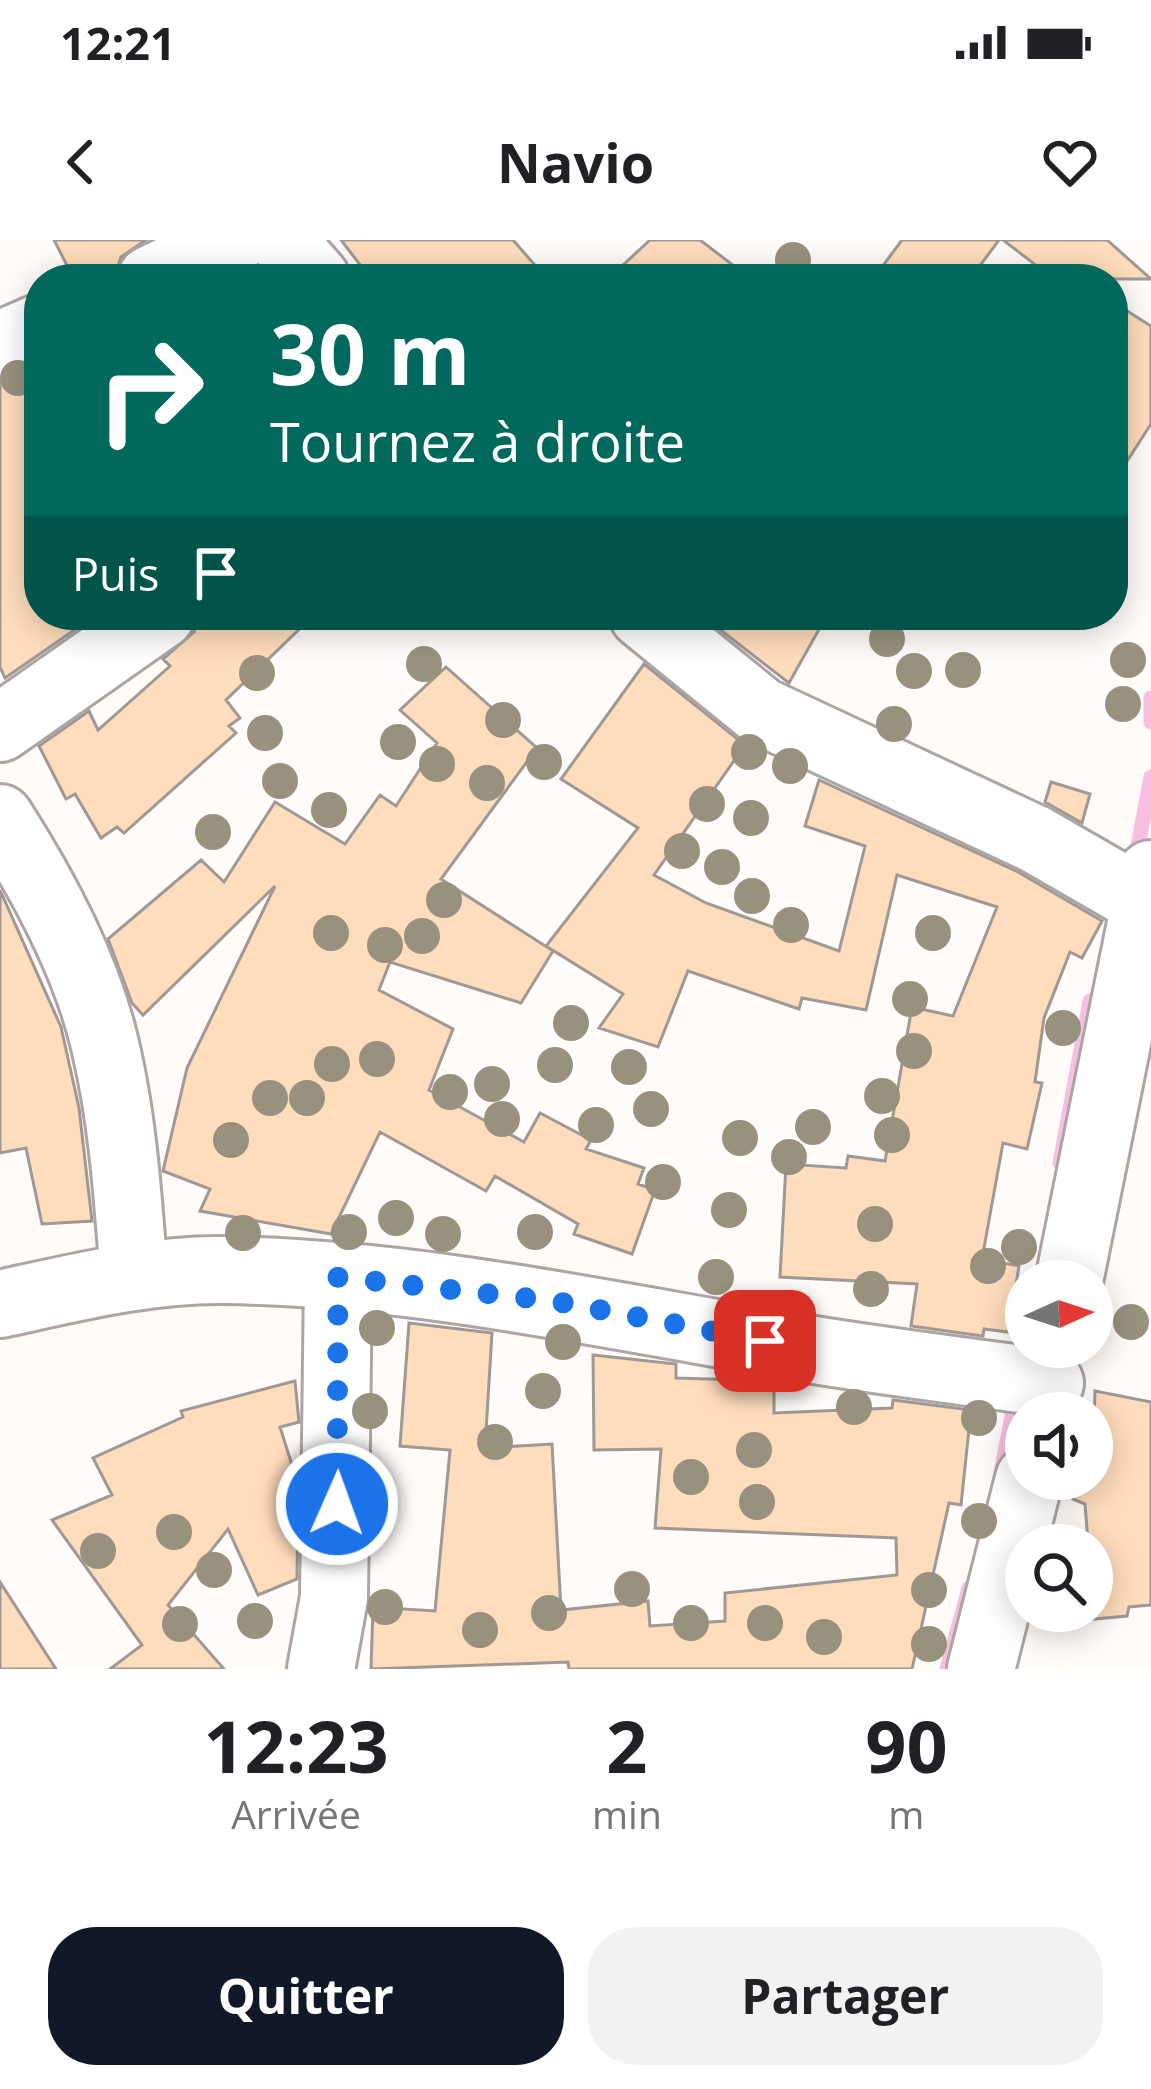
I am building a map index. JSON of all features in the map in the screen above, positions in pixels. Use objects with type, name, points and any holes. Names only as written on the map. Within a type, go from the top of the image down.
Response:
[{"type":"street","points":[[183,264],[234,240]]},
{"type":"street","points":[[281,240],[303,264]]},
{"type":"street","points":[[0,728],[140,630]]},
{"type":"street","points":[[661,630],[761,711],[1149,889],[1073,1260]]},
{"type":"street","points":[[0,818],[62,929],[105,1042],[126,1172],[134,1276]]},
{"type":"street","points":[[0,1304],[134,1276],[222,1270],[338,1277],[554,1301],[807,1348],[1050,1381]]},
{"type":"street","points":[[320,1669],[334,1598],[338,1277]]},
{"type":"street","points":[[981,1669],[1024,1500]]},
{"type":"building","points":[[54,240],[146,240],[121,257],[119,264],[66,264]]},
{"type":"building","points":[[341,240],[513,240],[534,264],[359,264]]},
{"type":"building","points":[[650,240],[700,240],[731,264],[624,264]]},
{"type":"building","points":[[902,240],[999,240],[981,264],[884,264]]},
{"type":"building","points":[[1003,240],[1107,240],[1151,279],[1128,279],[1128,264],[1034,264]]},
{"type":"building","points":[[1128,311],[1151,326],[1151,424],[1128,460]]},
{"type":"building","points":[[17,378],[24,391],[24,630],[74,630],[5,678],[0,667],[0,382]]},
{"type":"building","points":[[298,630],[226,700],[240,718],[229,726],[236,733],[124,833],[117,827],[101,838],[75,794],[66,799],[39,746],[89,711],[98,730],[170,666],[163,659],[194,632]]},
{"type":"building","points":[[721,630],[819,630],[789,683]]},
{"type":"building","points":[[644,664],[745,745],[654,875],[706,903],[839,951],[865,846],[805,826],[819,780],[1018,872],[1102,921],[1082,958],[1070,952],[1044,1018],[1035,1082],[1042,1083],[1027,1149],[1003,1143],[982,1259],[1005,1263],[1005,1332],[984,1329],[983,1336],[911,1326],[917,1284],[780,1277],[786,1164],[846,1168],[848,1156],[885,1161],[912,1007],[953,1016],[997,907],[897,875],[866,1010],[802,998],[799,1009],[688,971],[658,1047],[599,1028],[623,994],[546,946],[638,828],[561,779]]},
{"type":"building","points":[[446,667],[537,748],[441,879],[553,951],[521,1003],[390,962],[379,990],[453,1029],[429,1090],[524,1142],[540,1113],[591,1140],[586,1149],[644,1168],[638,1184],[655,1190],[632,1254],[574,1234],[578,1224],[495,1176],[486,1191],[380,1132],[331,1234],[200,1211],[210,1189],[163,1171],[187,1068],[275,886],[143,1015],[132,1003],[108,939],[201,860],[224,882],[275,802],[345,844],[380,795],[396,806],[437,743],[400,710]]},
{"type":"building","points":[[1051,782],[1090,794],[1082,823],[1045,802]]},
{"type":"building","points":[[0,890],[61,1027],[79,1108],[92,1221],[42,1224],[26,1148],[0,1153]]},
{"type":"building","points":[[409,1323],[492,1333],[485,1448],[552,1444],[561,1610],[648,1601],[650,1626],[725,1621],[725,1593],[897,1575],[896,1538],[655,1528],[661,1449],[594,1450],[593,1355],[676,1364],[676,1378],[774,1381],[774,1413],[892,1408],[893,1400],[971,1410],[961,1505],[949,1503],[912,1669],[569,1669],[568,1662],[371,1669],[373,1607],[435,1611],[450,1450],[400,1446]]},
{"type":"building","points":[[295,1381],[299,1422],[280,1427],[298,1484],[297,1579],[258,1595],[228,1529],[168,1605],[224,1669],[110,1669],[142,1645],[52,1520],[112,1495],[93,1458],[183,1417],[181,1411]]},
{"type":"building","points":[[1113,1395],[1151,1402],[1151,1605],[1129,1607],[1127,1616],[1113,1617],[1113,1524],[1087,1524],[1085,1504],[1075,1500],[1113,1500]]},
{"type":"building","points":[[0,1582],[56,1669],[0,1669]]},
{"type":"waterway","points":[[1151,698],[1151,722]]},
{"type":"waterway","points":[[1135,862],[1151,777]]},
{"type":"waterway","points":[[1060,1163],[1090,1001]]},
{"type":"waterway","points":[[1001,1473],[1005,1452]]},
{"type":"waterway","points":[[947,1669],[969,1588]]},
{"type":"route","points":[[337,1504],[338,1277],[554,1301],[765,1341]]}]
